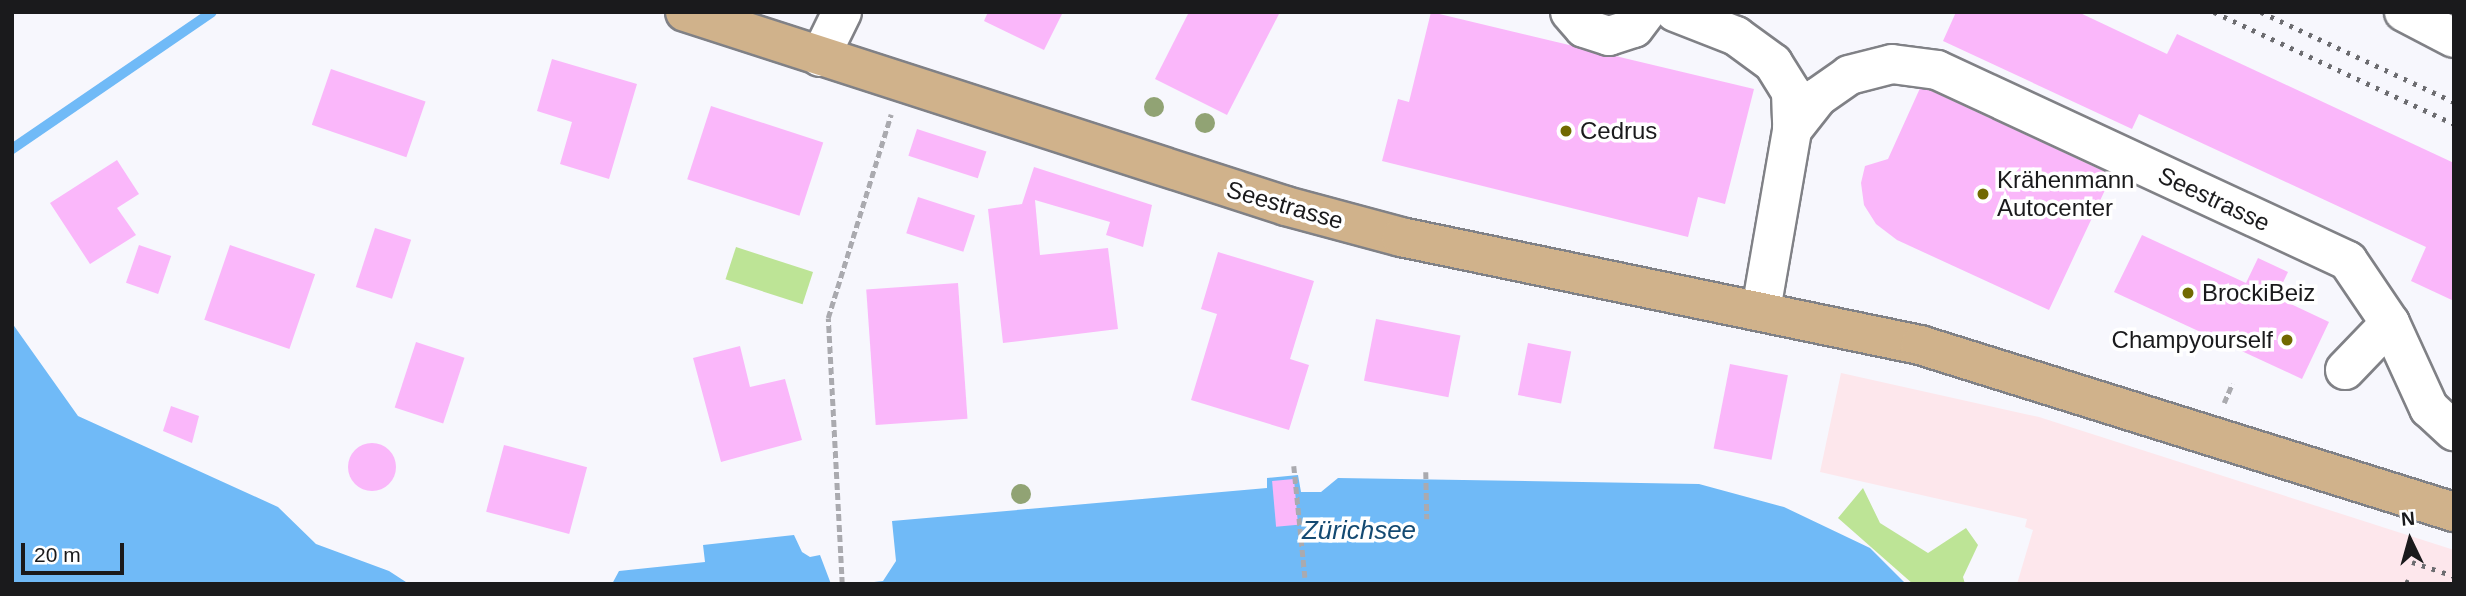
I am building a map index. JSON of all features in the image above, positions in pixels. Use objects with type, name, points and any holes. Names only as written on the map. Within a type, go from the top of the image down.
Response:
[{"type":"main road","name":"Seestrasse","points":[[685,12],[1221,186],[1401,237],[1920,345],[2014,372],[2454,512]]},
{"type":"street","points":[[820,57],[842,12]]},
{"type":"street","points":[[1570,12],[1584,29],[1609,36],[1634,27],[1646,12]]},
{"type":"street","name":"Seestrasse","points":[[1675,12],[1736,36],[1773,63],[1791,92],[1792,130],[1762,310]]},
{"type":"street","points":[[2404,12],[2454,38]]},
{"type":"street","name":"Seestrasse","points":[[1792,130],[1818,97],[1849,75],[1892,64],[1937,70],[2348,261],[2390,323],[2428,408],[2454,431]]},
{"type":"street","points":[[2345,370],[2390,323]]},
{"type":"path","points":[[842,584],[828,318],[892,111]]},
{"type":"path","points":[[2222,407],[2232,384]]},
{"type":"path","points":[[1294,466],[1305,577]]},
{"type":"path","points":[[1426,472],[1427,519]]},
{"type":"shaded area","points":[[1841,373],[2039,417],[2454,550],[2454,584],[2017,584],[2033,530],[2025,527],[2027,519],[1820,472]]},
{"type":"green space","points":[[736,247],[813,272],[803,304],[725,279]]},
{"type":"green space","points":[[1863,488],[1880,523],[1928,553],[1966,528],[1978,545],[1963,577],[1965,584],[1913,584],[1838,518]]},
{"type":"water","points":[[12,323],[78,416],[278,507],[316,544],[389,571],[409,584],[12,584]]},
{"type":"water","name":"Zürichsee","points":[[1298,475],[1301,492],[1321,492],[1338,478],[1699,484],[1784,507],[1870,548],[1906,584],[856,584],[883,581],[896,561],[892,521],[1267,488],[1267,478]]},
{"type":"water","points":[[794,535],[802,552],[810,557],[820,555],[831,584],[612,584],[619,571],[705,562],[703,545]]},
{"type":"building","points":[[988,12],[1063,12],[1044,50],[984,21]]},
{"type":"building","points":[[1189,12],[1280,12],[1227,115],[1155,79]]},
{"type":"building","name":"Cedrus","points":[[1431,12],[1754,89],[1725,204],[1698,197],[1688,237],[1382,161],[1398,99],[1409,102]]},
{"type":"building","points":[[1956,12],[2078,12],[2167,54],[2177,34],[2454,163],[2454,301],[2411,281],[2426,247],[2139,114],[2132,129],[1943,41]]},
{"type":"building","points":[[552,59],[637,84],[609,179],[560,164],[572,122],[537,111]]},
{"type":"building","points":[[331,69],[426,102],[406,157],[312,125]]},
{"type":"building","name":"Krähenmann Autocenter","points":[[1921,86],[2112,175],[2049,310],[1897,240],[1876,224],[1864,205],[1861,183],[1865,166],[1888,159]]},
{"type":"building","points":[[711,106],[823,142],[799,216],[687,179]]},
{"type":"building","points":[[917,129],[986,152],[978,178],[908,156]]},
{"type":"building","points":[[117,160],[139,194],[117,208],[136,235],[90,264],[50,203]]},
{"type":"building","points":[[1034,167],[1152,205],[1143,247],[1106,235],[1110,222],[1035,200],[1040,255],[1108,248],[1118,329],[1003,343],[988,209],[1022,204]]},
{"type":"building","points":[[918,197],[975,216],[963,252],[906,233]]},
{"type":"building","points":[[375,228],[411,240],[392,299],[356,287]]},
{"type":"building","points":[[2142,235],[2246,283],[2258,258],[2288,272],[2276,297],[2329,322],[2302,379],[2114,292]]},
{"type":"building","points":[[139,245],[171,256],[158,294],[126,283]]},
{"type":"building","points":[[230,245],[315,274],[289,349],[204,320]]},
{"type":"building","points":[[1218,252],[1314,281],[1290,359],[1309,365],[1289,430],[1191,400],[1217,314],[1201,309]]},
{"type":"building","points":[[958,283],[967,419],[876,425],[866,289]]},
{"type":"building","points":[[1376,319],[1460,335],[1448,397],[1364,381]]},
{"type":"building","points":[[416,342],[465,358],[443,423],[395,408]]},
{"type":"building","points":[[1528,343],[1571,351],[1561,403],[1518,395]]},
{"type":"building","points":[[740,346],[750,387],[785,379],[802,440],[721,462],[693,358]]},
{"type":"building","points":[[1730,364],[1788,375],[1772,460],[1714,448]]},
{"type":"building","points":[[171,406],[199,416],[192,443],[163,431]]},
{"type":"building","points":[[372,443],[389,450],[396,467],[389,484],[372,491],[355,484],[348,467],[355,450]]},
{"type":"building","points":[[504,445],[587,467],[569,534],[486,512]]},
{"type":"building","points":[[1294,479],[1298,525],[1276,527],[1272,481]]},
{"type":"waterway","points":[[12,149],[212,12]]},
{"type":"railway","points":[[2214,12],[2454,124]]},
{"type":"railway","points":[[2261,12],[2454,102]]},
{"type":"railway","points":[[2412,562],[2454,576]]},
{"type":"railway","points":[[2405,581],[2413,584]]},
{"type":"place","name":"Cedrus","points":[[1566,131]]},
{"type":"place","name":"Krähenmann Autocenter","points":[[1983,194]]},
{"type":"place","name":"BrockiBeiz","points":[[2188,293]]},
{"type":"place","name":"Champyourself","points":[[2287,340]]}]
